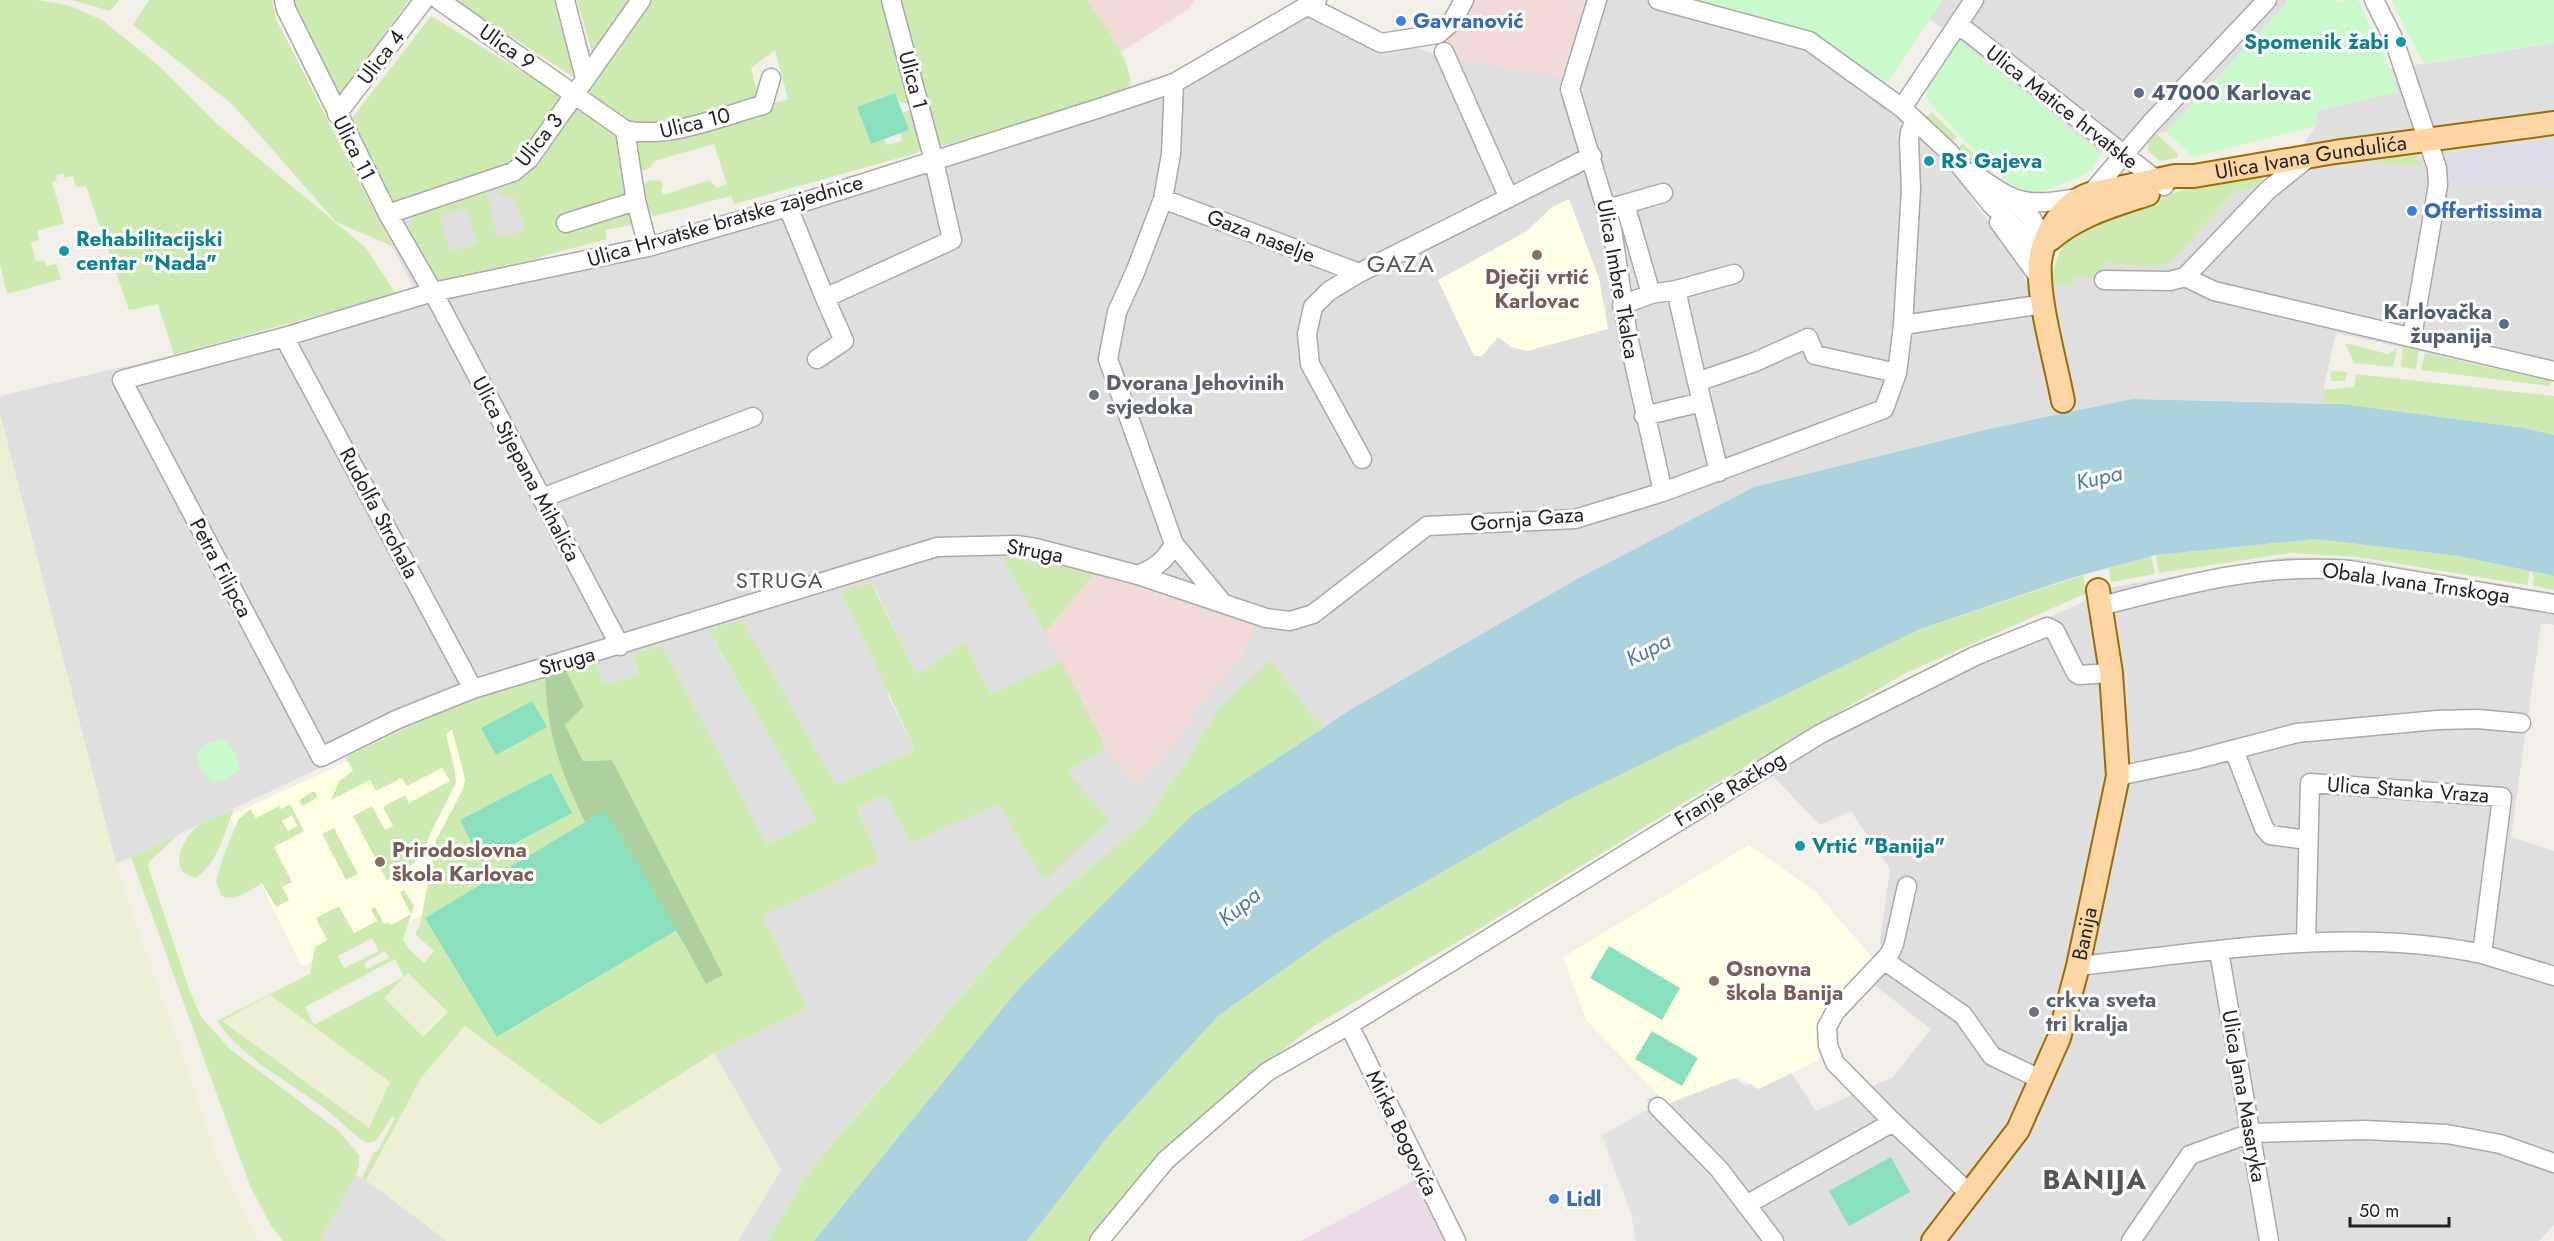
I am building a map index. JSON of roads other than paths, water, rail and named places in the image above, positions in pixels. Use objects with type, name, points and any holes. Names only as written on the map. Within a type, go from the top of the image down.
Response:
[{"type":"main road","name":"Ulica Ivana Gundulića","points":[[2085,196],[2162,184],[2261,164],[2554,123]]},
{"type":"main road","name":"Ulica Ivana Gundulića","points":[[2052,238],[2074,222],[2162,184]]},
{"type":"main road","points":[[2063,401],[2044,304],[2041,259],[2060,216],[2085,196]]},
{"type":"main road","name":"Banija","points":[[1933,1241],[2018,1130],[2059,1038],[2078,966],[2118,776],[2112,673],[2100,598]]},
{"type":"street","name":"Ulica 11","points":[[284,0],[286,9],[337,114],[388,214],[433,292]]},
{"type":"street","name":"Ulica 4","points":[[337,114],[424,0]]},
{"type":"street","name":"Ulica 9","points":[[439,0],[575,94]]},
{"type":"street","points":[[565,0],[585,78]]},
{"type":"street","name":"Ulica 3","points":[[388,214],[513,172],[529,159],[641,0]]},
{"type":"street","name":"Ulica 1","points":[[825,298],[952,240],[934,161],[891,0]]},
{"type":"street","points":[[1313,3],[1381,43],[1438,34],[1452,22],[1464,0]]},
{"type":"street","name":"Ulica Imbre Tkalca","points":[[1597,0],[1570,89],[1592,156],[1612,229],[1622,305],[1644,416],[1663,492]]},
{"type":"street","points":[[1658,0],[1809,41],[1902,108],[1963,167],[1991,204],[2010,238],[2041,280]]},
{"type":"street","points":[[1902,108],[1974,0]]},
{"type":"street","points":[[2008,196],[2030,202],[2085,196],[2267,0]]},
{"type":"street","points":[[2374,0],[2394,40],[2437,168],[2438,185],[2412,337]]},
{"type":"street","name":"Ulica Hrvatske bratske zajednice","points":[[122,380],[284,337],[433,292],[648,247],[788,207],[934,161],[1174,83],[1313,3]]},
{"type":"street","name":"Ulica Matice hrvatske","points":[[1958,24],[2162,184]]},
{"type":"street","points":[[1444,52],[1509,198]]},
{"type":"street","name":"Ulica 10","points":[[575,94],[625,130],[646,135],[673,130],[763,105],[771,78]]},
{"type":"street","points":[[1174,83],[1171,154],[1163,199],[1118,312],[1108,359],[1174,544],[1221,601]]},
{"type":"street","points":[[1698,382],[1755,362],[1808,338],[1815,354],[1897,373],[1904,325],[1911,189],[1909,141],[1910,132],[1916,121]]},
{"type":"street","points":[[625,130],[636,201],[648,247]]},
{"type":"street","name":"Gaza naselje","points":[[1362,459],[1310,363],[1307,334],[1312,307],[1329,291],[1359,273],[1592,156]]},
{"type":"street","name":"Ulica Ivana Gundulića","points":[[2185,277],[2268,190],[2309,157]]},
{"type":"street","points":[[2261,164],[2268,178],[2268,190]]},
{"type":"street","points":[[1963,167],[2008,196],[2052,238],[2036,243],[2026,237],[1991,204]]},
{"type":"street","points":[[1606,209],[1663,193]]},
{"type":"street","name":"Gaza naselje","points":[[1163,199],[1359,273]]},
{"type":"street","points":[[566,223],[636,201]]},
{"type":"street","points":[[1625,204],[1651,294]]},
{"type":"street","points":[[788,207],[844,341],[817,359]]},
{"type":"street","points":[[2199,264],[2199,279],[2203,286]]},
{"type":"street","points":[[1622,305],[1651,294],[1676,290],[1734,274]]},
{"type":"street","points":[[2104,279],[2170,281],[2185,277],[2214,291],[2554,371]]},
{"type":"street","points":[[1676,290],[1719,472]]},
{"type":"street","name":"Ulica Stjepana Mihalića","points":[[433,292],[620,646]]},
{"type":"street","points":[[1904,325],[2044,304]]},
{"type":"street","name":"Rudolfa Strohala","points":[[284,337],[473,689]]},
{"type":"street","name":"Gornja Gaza","points":[[1221,601],[1266,618],[1290,621],[1313,614],[1427,526],[1575,519],[1663,492],[1884,408],[1897,373]]},
{"type":"street","name":"Petra Filipca","points":[[122,380],[321,757]]},
{"type":"street","points":[[1644,416],[1702,402]]},
{"type":"street","points":[[542,498],[753,417]]},
{"type":"street","points":[[1138,575],[1154,568],[1167,558],[1174,544]]},
{"type":"street","name":"Struga","points":[[321,757],[398,719],[473,689],[620,646],[937,547],[1016,545],[1138,575],[1221,601]]},
{"type":"street","name":"Obala Ivana Trnskoga","points":[[2100,598],[2247,572],[2317,568],[2350,570],[2554,604]]},
{"type":"street","name":"Franje Račkog","points":[[1348,1025],[1820,734],[1975,656],[2047,627],[2055,631],[2079,675],[2112,673]]},
{"type":"street","points":[[2118,776],[2234,750],[2297,733],[2437,720],[2478,719],[2521,723]]},
{"type":"street","points":[[2234,750],[2264,828],[2270,835],[2307,840]]},
{"type":"street","name":"Ulica Stanka Vraza","points":[[2307,942],[2307,840],[2310,783],[2502,797],[2482,954]]},
{"type":"street","points":[[1907,886],[1894,944],[1885,961],[1835,1012],[1827,1027],[1828,1045],[1835,1063],[1893,1122],[1970,1194]]},
{"type":"street","points":[[2078,966],[2307,942],[2363,941],[2448,947],[2482,954],[2554,976]]},
{"type":"street","name":"Ulica Jana Masaryka","points":[[2219,951],[2270,1241]]},
{"type":"street","points":[[1885,961],[1963,1015],[1992,1056],[2042,1080]]},
{"type":"street","points":[[1099,1241],[1166,1160],[1268,1072],[1348,1025]]},
{"type":"street","name":"Mirka Bogovića","points":[[1348,1025],[1456,1241]]},
{"type":"street","points":[[1658,1107],[1719,1169],[1774,1241]]},
{"type":"street","points":[[1746,1205],[1893,1122]]},
{"type":"street","points":[[2131,1241],[2190,1155],[2251,1133],[2365,1130],[2447,1134],[2500,1144],[2554,1163]]},
{"type":"water","name":"Kupa","points":[[2132,399],[2342,404],[2524,428],[2554,435],[2554,576],[2458,556],[2316,539],[2156,555],[2071,578],[1920,629],[1566,801],[1331,936],[1218,1016],[1110,1134],[1027,1241],[814,1241],[1020,987],[1193,814],[1350,710],[1577,579],[1754,487],[1993,428]]},
{"type":"place","name":"Gavranović","points":[[1401,21]]},
{"type":"place","name":"Spomenik žabi","points":[[2401,42]]},
{"type":"place","name":"47000 Karlovac","points":[[2139,93]]},
{"type":"place","name":"RS Gajeva","points":[[1929,161]]},
{"type":"place","name":"Offertissima","points":[[2412,211]]},
{"type":"place","name":"Rehabilitacijski centar \"Nada\"","points":[[64,251]]},
{"type":"place","name":"Dječji vrtić Karlovac","points":[[1537,255]]},
{"type":"place","name":"Karlovačka županija","points":[[2504,324]]},
{"type":"place","name":"Dvorana Jehovinih svjedoka","points":[[1094,395]]},
{"type":"place","name":"Vrtić \"Banija\"","points":[[1800,846]]},
{"type":"place","name":"Prirodoslovna škola Karlovac","points":[[380,862]]},
{"type":"place","name":"Osnovna škola Banija","points":[[1714,981]]},
{"type":"place","name":"crkva sveta tri kralja","points":[[2034,1012]]},
{"type":"place","name":"Lidl","points":[[1554,1199]]},
{"type":"district","name":"GAZA","points":[[1401,263]]},
{"type":"district","name":"STRUGA","points":[[780,580]]},
{"type":"district","name":"BANIJA","points":[[2095,1179]]}]
